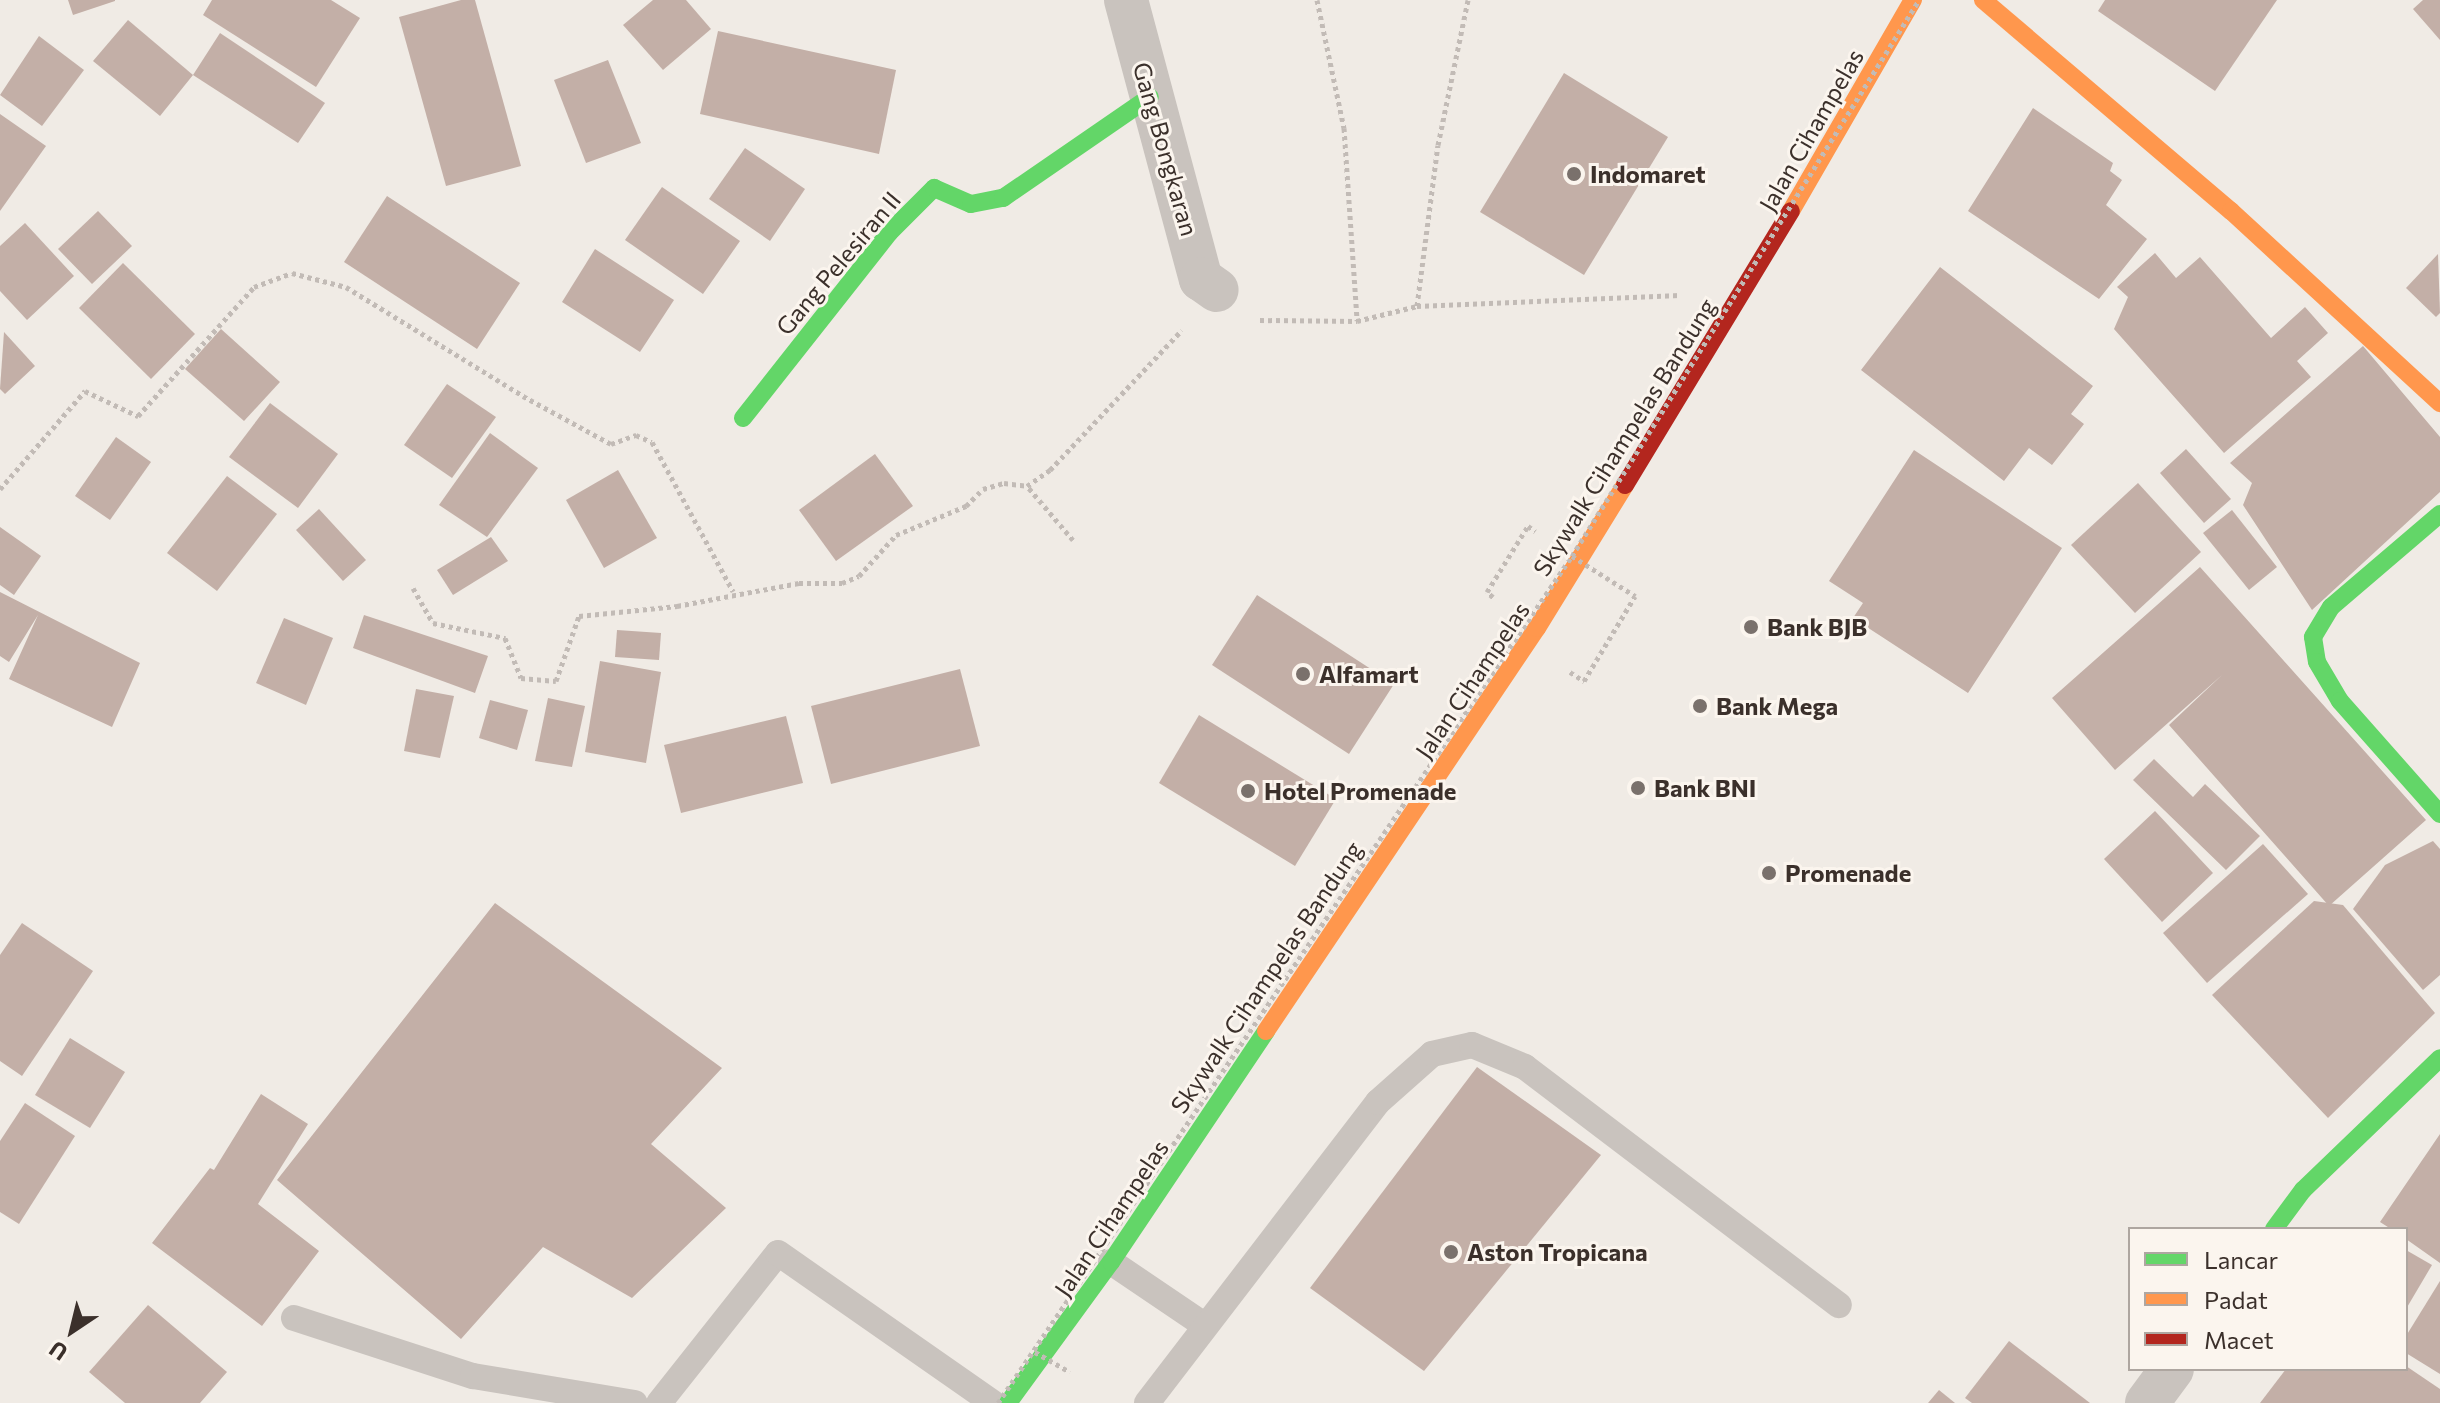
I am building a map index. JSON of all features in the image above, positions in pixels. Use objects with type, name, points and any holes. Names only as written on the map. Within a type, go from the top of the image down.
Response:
[{"type":"street","name":"Gang Bongkaran","points":[[1126,0],[1201,279],[1217,290]]},
{"type":"street","name":"Jalan Cihampelas","points":[[1008,1403],[1111,1262],[1537,628],[1745,291],[1916,0]]},
{"type":"street","points":[[1983,0],[2231,211],[2440,403]]},
{"type":"street","name":"Gang Pelesiran II","points":[[743,418],[889,233],[934,188],[971,204],[1003,198],[1150,97]]},
{"type":"street","points":[[2440,514],[2331,607],[2313,637],[2317,662],[2340,701],[2440,814]]},
{"type":"street","points":[[2275,1227],[2303,1190],[2440,1058]]},
{"type":"street","points":[[2147,1403],[2171,1371]]},
{"type":"lane","points":[[1147,1403],[1378,1102],[1432,1054],[1472,1045],[1525,1067],[1839,1305]]},
{"type":"lane","points":[[659,1403],[778,1253],[996,1403]]},
{"type":"lane","points":[[1111,1262],[1204,1325]]},
{"type":"lane","points":[[294,1318],[473,1376],[635,1403]]},
{"type":"path","points":[[1317,0],[1344,128],[1357,321]]},
{"type":"path","points":[[1417,306],[1438,145],[1468,0]]},
{"type":"path","name":"Skywalk Cihampelas Bandung","points":[[996,1403],[1035,1352],[1572,556],[1916,0]]},
{"type":"path","points":[[0,489],[85,391],[138,416],[254,287],[292,273],[346,287],[523,396],[611,444],[636,435],[652,442],[733,591]]},
{"type":"path","points":[[1027,486],[1050,470],[1217,290],[1243,314],[1266,322],[1357,321],[1417,306],[1688,294]]},
{"type":"path","points":[[1721,293],[1745,291]]},
{"type":"path","points":[[413,588],[433,623],[505,638],[521,678],[556,681],[579,616],[677,606],[733,591],[842,583],[859,576],[896,535],[966,506],[983,489],[1004,483],[1027,486],[1073,540]]},
{"type":"path","points":[[1504,603],[1487,592],[1528,526]]},
{"type":"path","points":[[1572,556],[1635,596],[1584,681]]},
{"type":"path","points":[[1035,1352],[1070,1372]]},
{"type":"building","points":[[68,0],[115,0],[115,1],[73,15]]},
{"type":"building","points":[[212,0],[331,0],[360,18],[316,87],[203,15]]},
{"type":"building","points":[[461,0],[475,0],[521,166],[446,186],[399,17]]},
{"type":"building","points":[[653,0],[686,0],[711,29],[663,70],[623,25]]},
{"type":"building","points":[[2105,0],[2277,0],[2215,91],[2098,11]]},
{"type":"building","points":[[2423,0],[2440,0],[2440,40],[2413,9]]},
{"type":"building","points":[[128,20],[193,75],[160,116],[93,61]]},
{"type":"building","points":[[718,31],[896,70],[879,154],[700,114]]},
{"type":"building","points":[[220,33],[325,103],[298,143],[193,75]]},
{"type":"building","points":[[39,36],[84,70],[42,126],[0,95]]},
{"type":"building","points":[[608,60],[641,143],[586,163],[554,80]]},
{"type":"building","name":"Indomaret","points":[[1564,73],[1668,137],[1584,275],[1480,212]]},
{"type":"building","points":[[2033,108],[2113,163],[2110,171],[2122,180],[2106,205],[2147,239],[2099,299],[1968,211]]},
{"type":"building","points":[[0,114],[46,146],[0,211]]},
{"type":"building","points":[[745,148],[805,189],[770,241],[709,199]]},
{"type":"building","points":[[662,187],[740,241],[703,294],[625,240]]},
{"type":"building","points":[[387,196],[520,283],[477,349],[344,262]]},
{"type":"building","points":[[98,211],[132,246],[92,284],[58,249]]},
{"type":"building","points":[[25,223],[74,276],[27,320],[0,291],[0,246]]},
{"type":"building","points":[[595,249],[674,300],[640,352],[562,302]]},
{"type":"building","points":[[2155,253],[2176,278],[2200,257],[2271,338],[2305,307],[2328,333],[2297,361],[2311,377],[2224,453],[2114,329],[2128,297],[2117,287]]},
{"type":"building","points":[[2438,254],[2440,313],[2436,317],[2406,288]]},
{"type":"building","points":[[123,263],[195,334],[151,379],[79,308]]},
{"type":"building","points":[[1940,267],[2093,386],[2071,414],[2084,424],[2052,465],[2029,448],[2004,481],[1861,370]]},
{"type":"building","points":[[221,329],[280,382],[244,421],[185,369]]},
{"type":"building","points":[[4,332],[35,366],[5,394],[0,389]]},
{"type":"building","points":[[2363,346],[2440,437],[2440,492],[2312,610],[2243,505],[2252,483],[2230,463]]},
{"type":"building","points":[[447,384],[496,417],[452,478],[404,445]]},
{"type":"building","points":[[270,403],[338,454],[298,508],[229,457]]},
{"type":"building","points":[[490,433],[538,468],[487,537],[439,505]]},
{"type":"building","points":[[116,437],[151,462],[110,520],[75,496]]},
{"type":"building","points":[[2186,449],[2231,499],[2204,523],[2160,473]]},
{"type":"building","points":[[1914,450],[2062,548],[1968,693],[1853,618],[1863,603],[1829,581]]},
{"type":"building","points":[[875,454],[913,506],[836,561],[799,510]]},
{"type":"building","points":[[618,470],[657,538],[604,568],[566,500]]},
{"type":"building","points":[[227,476],[277,514],[217,591],[167,553]]},
{"type":"building","points":[[2138,483],[2201,552],[2135,613],[2071,545]]},
{"type":"building","points":[[319,509],[366,560],[343,581],[296,530]]},
{"type":"building","points":[[2232,510],[2277,567],[2249,590],[2203,533]]},
{"type":"building","points":[[0,527],[41,556],[14,595],[0,585]]},
{"type":"building","points":[[491,537],[508,561],[453,595],[437,570]]},
{"type":"building","points":[[2200,567],[2426,820],[2329,906],[2169,725],[2222,675],[2115,770],[2052,698]]},
{"type":"building","points":[[0,592],[140,663],[112,727],[9,679],[38,615],[9,662],[0,656]]},
{"type":"building","name":"Alfamart","points":[[1257,595],[1394,684],[1349,754],[1212,665]]},
{"type":"building","points":[[364,615],[488,656],[475,693],[353,648]]},
{"type":"building","points":[[284,618],[333,638],[306,705],[256,683]]},
{"type":"building","points":[[617,630],[661,633],[659,660],[615,657]]},
{"type":"building","points":[[600,661],[661,672],[646,763],[585,752]]},
{"type":"building","points":[[960,669],[980,746],[831,784],[811,706]]},
{"type":"building","points":[[416,689],[454,696],[440,758],[404,751]]},
{"type":"building","points":[[548,698],[585,706],[572,767],[535,761]]},
{"type":"building","points":[[490,700],[528,710],[517,750],[479,738]]},
{"type":"building","name":"Hotel Promenade","points":[[1199,715],[1336,799],[1295,866],[1159,783]]},
{"type":"building","points":[[786,716],[803,783],[681,813],[664,745]]},
{"type":"building","points":[[2154,759],[2193,797],[2205,784],[2260,836],[2226,870],[2133,780]]},
{"type":"building","points":[[2155,811],[2213,873],[2162,922],[2104,859]]},
{"type":"building","points":[[2433,841],[2440,849],[2440,975],[2423,990],[2353,909],[2385,865]]},
{"type":"building","points":[[2263,844],[2308,894],[2207,983],[2163,933]]},
{"type":"building","points":[[2314,901],[2343,905],[2435,1013],[2328,1118],[2212,995]]},
{"type":"building","points":[[495,903],[722,1068],[651,1144],[726,1208],[632,1298],[543,1247],[461,1339],[277,1180]]},
{"type":"building","points":[[22,923],[93,971],[22,1076],[0,1061],[0,955]]},
{"type":"building","points":[[70,1038],[125,1072],[90,1128],[35,1095]]},
{"type":"building","points":[[1477,1067],[1601,1155],[1424,1371],[1310,1288]]},
{"type":"building","points":[[261,1094],[308,1124],[258,1204],[319,1251],[262,1326],[152,1243],[210,1168],[214,1170]]},
{"type":"building","points":[[25,1103],[75,1136],[19,1224],[0,1212],[0,1141]]},
{"type":"building","points":[[2440,1134],[2440,1263],[2408,1240],[2408,1227],[2388,1227],[2380,1222]]},
{"type":"building","points":[[2408,1251],[2432,1265],[2408,1306]]},
{"type":"building","points":[[2440,1281],[2440,1374],[2408,1354],[2408,1333]]},
{"type":"building","points":[[148,1305],[227,1372],[200,1403],[125,1403],[89,1372]]},
{"type":"building","points":[[2009,1341],[2090,1403],[1972,1403],[1965,1398]]},
{"type":"building","points":[[2408,1367],[2440,1389],[2440,1403],[2260,1403],[2284,1371],[2408,1371]]},
{"type":"building","points":[[1939,1390],[1955,1403],[1928,1403]]},
{"type":"traffic: fast","points":[[743,418],[889,233],[934,188],[971,204],[1003,198],[1150,97]]},
{"type":"traffic: fast","points":[[2440,514],[2331,607],[2313,637],[2317,662],[2340,701],[2440,814]]},
{"type":"traffic: fast","points":[[1008,1403],[1111,1262],[1266,1031]]},
{"type":"traffic: fast","points":[[2275,1227],[2303,1190],[2440,1058]]},
{"type":"traffic: slow","points":[[1791,211],[1913,0]]},
{"type":"traffic: slow","points":[[1983,0],[2231,211],[2440,403]]},
{"type":"traffic: slow","points":[[1266,1031],[1537,628],[1625,485]]},
{"type":"traffic: jam","points":[[1625,485],[1791,211]]},
{"type":"place","name":"Indomaret","points":[[1574,174]]},
{"type":"place","name":"Bank BJB","points":[[1751,627]]},
{"type":"place","name":"Alfamart","points":[[1303,674]]},
{"type":"place","name":"Bank Mega","points":[[1700,706]]},
{"type":"place","name":"Bank BNI","points":[[1638,788]]},
{"type":"place","name":"Hotel Promenade","points":[[1248,791]]},
{"type":"place","name":"Promenade","points":[[1769,873]]},
{"type":"place","name":"Aston Tropicana","points":[[1451,1252]]}]
